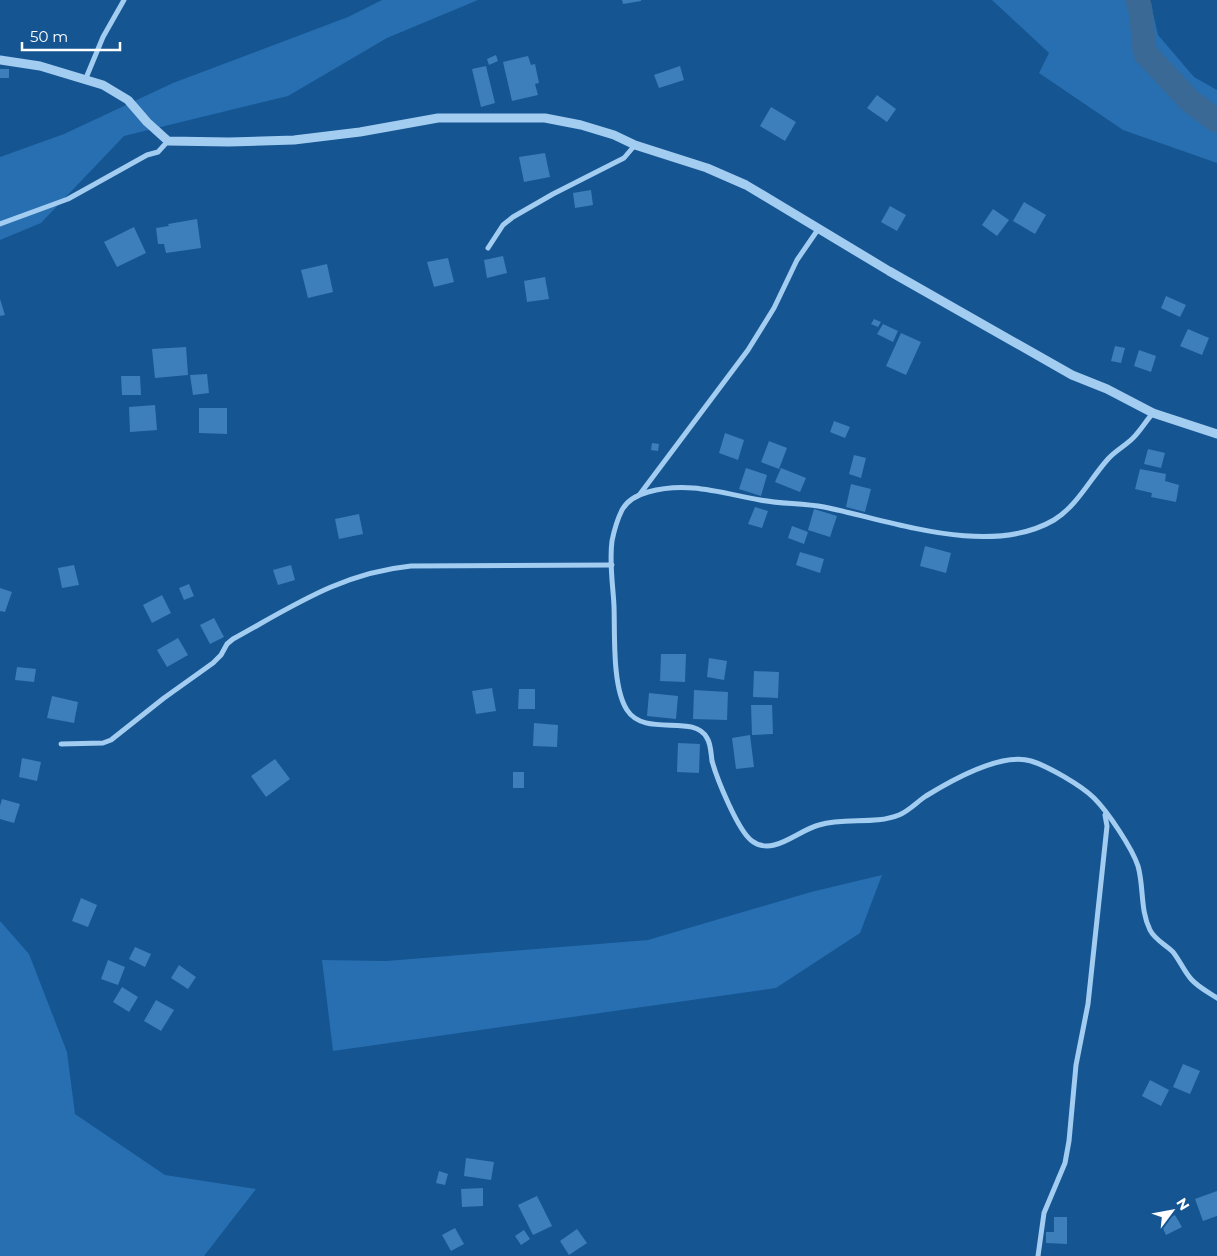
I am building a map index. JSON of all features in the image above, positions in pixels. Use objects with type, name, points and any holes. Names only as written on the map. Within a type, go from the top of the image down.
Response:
[{"type":"street","points":[[86,78],[103,37],[124,0]]},
{"type":"street","points":[[0,60],[40,66],[103,84],[128,100],[147,122],[168,141],[294,140],[360,132],[438,118],[545,118],[581,125],[707,168],[746,185],[888,271],[1072,375],[1107,389],[1153,413],[1217,434]]},
{"type":"street","points":[[0,224],[68,199],[147,155],[158,152],[168,141]]},
{"type":"street","points":[[488,248],[503,225],[513,217],[553,194],[624,158],[635,145]]},
{"type":"street","points":[[818,228],[797,260],[774,308],[748,350],[639,495],[624,507],[620,515],[612,541],[612,565],[617,677],[622,699],[628,713],[640,722],[655,725],[688,726],[700,730],[707,736],[713,766],[734,815],[753,842],[770,846],[779,844],[822,824],[879,820],[900,814],[942,787],[976,770],[1013,759],[1037,763],[1076,785],[1094,799],[1104,812],[1128,847],[1137,864],[1145,918],[1154,938],[1171,950],[1192,982],[1217,998]]},
{"type":"street","points":[[639,495],[661,489],[699,487],[762,500],[817,506],[944,534],[970,536],[1013,534],[1030,531],[1059,517],[1069,509],[1108,460],[1134,437],[1153,413]]},
{"type":"street","points":[[61,744],[103,743],[111,740],[164,698],[213,663],[233,639],[316,592],[342,582],[389,568],[411,566],[612,565]]},
{"type":"street","points":[[1038,1256],[1044,1213],[1065,1163],[1069,1141],[1076,1065],[1088,1004],[1107,826],[1104,812]]},
{"type":"shaded area","points":[[382,0],[478,0],[387,38],[288,96],[124,136],[41,223],[0,240],[0,157],[64,134],[173,83],[348,17]]},
{"type":"shaded area","points":[[992,0],[1150,0],[1158,35],[1194,77],[1217,90],[1217,163],[1123,130],[1039,73],[1049,53]]},
{"type":"shaded area","points":[[882,875],[860,933],[776,988],[333,1051],[322,960],[386,961],[648,940],[811,892]]},
{"type":"shaded area","points":[[0,921],[29,954],[67,1052],[75,1114],[165,1175],[256,1189],[204,1256],[0,1256]]},
{"type":"building","points":[[622,0],[641,0],[641,1],[623,4]]},
{"type":"building","points":[[496,55],[498,61],[489,65],[487,59]]},
{"type":"building","points":[[528,56],[531,65],[535,64],[539,83],[535,84],[538,95],[512,101],[503,62]]},
{"type":"building","points":[[486,66],[495,103],[481,107],[472,69]]},
{"type":"building","points":[[680,66],[684,80],[659,88],[654,75]]},
{"type":"building","points":[[0,69],[9,69],[9,78],[0,78]]},
{"type":"building","points":[[877,95],[896,109],[887,122],[867,108]]},
{"type":"building","points":[[771,107],[796,122],[785,141],[760,126]]},
{"type":"building","points":[[545,153],[550,177],[524,182],[519,157]]},
{"type":"building","points":[[591,190],[593,205],[575,208],[573,193]]},
{"type":"building","points":[[1024,202],[1046,215],[1035,234],[1013,221]]},
{"type":"building","points":[[890,206],[906,215],[897,231],[881,222]]},
{"type":"building","points":[[993,209],[1009,220],[997,236],[982,225]]},
{"type":"building","points":[[197,219],[201,248],[166,253],[164,244],[158,244],[156,228]]},
{"type":"building","points":[[134,227],[146,253],[117,267],[104,242]]},
{"type":"building","points":[[503,256],[507,273],[487,278],[484,260]]},
{"type":"building","points":[[448,258],[454,282],[434,287],[427,262]]},
{"type":"building","points":[[327,264],[333,292],[308,298],[301,270]]},
{"type":"building","points":[[545,277],[549,299],[527,302],[524,281]]},
{"type":"building","points":[[1166,296],[1186,305],[1180,317],[1161,308]]},
{"type":"building","points":[[0,299],[5,315],[0,316]]},
{"type":"building","points":[[874,319],[881,322],[878,327],[871,324]]},
{"type":"building","points":[[883,324],[898,331],[893,342],[877,334]]},
{"type":"building","points":[[1188,329],[1209,338],[1202,355],[1180,346]]},
{"type":"building","points":[[901,333],[921,342],[906,375],[886,366]]},
{"type":"building","points":[[1115,346],[1125,348],[1121,363],[1111,361]]},
{"type":"building","points":[[186,347],[188,375],[155,378],[152,349]]},
{"type":"building","points":[[1139,350],[1156,356],[1151,372],[1134,366]]},
{"type":"building","points":[[207,374],[209,393],[193,395],[190,375]]},
{"type":"building","points":[[121,376],[140,376],[141,395],[122,395]]},
{"type":"building","points":[[155,405],[157,430],[130,432],[129,407]]},
{"type":"building","points":[[199,408],[227,408],[227,434],[199,433]]},
{"type":"building","points":[[834,421],[850,427],[845,438],[830,432]]},
{"type":"building","points":[[725,433],[744,440],[738,460],[719,453]]},
{"type":"building","points":[[769,441],[787,448],[779,469],[761,462]]},
{"type":"building","points":[[652,443],[659,444],[658,451],[651,450]]},
{"type":"building","points":[[1148,449],[1165,453],[1161,468],[1144,464]]},
{"type":"building","points":[[854,455],[866,458],[861,478],[849,474]]},
{"type":"building","points":[[746,468],[767,475],[761,496],[739,489]]},
{"type":"building","points":[[781,468],[806,478],[800,492],[775,482]]},
{"type":"building","points":[[1140,469],[1166,474],[1165,481],[1179,485],[1176,502],[1151,497],[1152,493],[1135,489]]},
{"type":"building","points":[[851,484],[871,489],[865,512],[846,507]]},
{"type":"building","points":[[755,507],[768,511],[762,528],[748,524]]},
{"type":"building","points":[[814,509],[837,516],[830,537],[808,530]]},
{"type":"building","points":[[359,514],[363,534],[339,539],[335,519]]},
{"type":"building","points":[[792,526],[808,532],[804,544],[788,538]]},
{"type":"building","points":[[925,546],[951,553],[946,573],[920,566]]},
{"type":"building","points":[[800,552],[824,559],[820,573],[796,565]]},
{"type":"building","points":[[74,565],[79,585],[62,588],[58,568]]},
{"type":"building","points":[[291,565],[295,580],[278,585],[273,570]]},
{"type":"building","points":[[189,584],[194,596],[184,600],[179,588]]},
{"type":"building","points":[[0,588],[12,592],[5,612],[0,611]]},
{"type":"building","points":[[162,595],[171,613],[152,623],[143,605]]},
{"type":"building","points":[[214,618],[224,637],[210,644],[200,625]]},
{"type":"building","points":[[178,638],[188,655],[167,667],[157,650]]},
{"type":"building","points":[[661,654],[686,654],[685,682],[660,681]]},
{"type":"building","points":[[709,658],[727,661],[724,680],[707,677]]},
{"type":"building","points":[[17,667],[36,669],[34,682],[15,680]]},
{"type":"building","points":[[754,671],[779,672],[778,698],[753,697]]},
{"type":"building","points":[[492,688],[496,711],[476,714],[472,691]]},
{"type":"building","points":[[519,689],[535,689],[535,709],[518,709]]},
{"type":"building","points":[[694,690],[728,692],[727,720],[693,719]]},
{"type":"building","points":[[649,693],[678,696],[676,719],[647,716]]},
{"type":"building","points":[[52,696],[78,702],[74,723],[47,718]]},
{"type":"building","points":[[751,705],[772,705],[773,734],[752,735]]},
{"type":"building","points":[[534,723],[558,725],[557,747],[533,746]]},
{"type":"building","points":[[750,735],[754,767],[736,769],[732,738]]},
{"type":"building","points":[[678,743],[700,744],[699,773],[677,772]]},
{"type":"building","points":[[22,758],[41,762],[37,781],[19,777]]},
{"type":"building","points":[[275,759],[290,779],[266,797],[251,776]]},
{"type":"building","points":[[513,772],[524,772],[524,788],[513,788]]},
{"type":"building","points":[[2,799],[20,804],[14,823],[0,819]]},
{"type":"building","points":[[81,898],[97,905],[88,927],[72,921]]},
{"type":"building","points":[[135,947],[151,954],[145,967],[129,959]]},
{"type":"building","points":[[108,960],[125,967],[118,985],[101,979]]},
{"type":"building","points":[[179,965],[196,977],[188,989],[171,978]]},
{"type":"building","points":[[122,987],[138,997],[129,1012],[113,1002]]},
{"type":"building","points":[[156,1000],[174,1010],[161,1031],[144,1021]]},
{"type":"building","points":[[1183,1064],[1200,1071],[1190,1094],[1173,1087]]},
{"type":"building","points":[[1150,1080],[1169,1090],[1161,1106],[1142,1096]]},
{"type":"building","points":[[466,1158],[494,1162],[491,1180],[464,1176]]},
{"type":"building","points":[[439,1171],[448,1174],[445,1185],[436,1183]]},
{"type":"building","points":[[483,1188],[483,1206],[462,1207],[461,1189]]},
{"type":"building","points":[[1217,1191],[1217,1216],[1203,1221],[1195,1199]]},
{"type":"building","points":[[537,1196],[552,1226],[533,1235],[518,1205]]},
{"type":"building","points":[[1175,1215],[1182,1227],[1166,1235],[1160,1222]]},
{"type":"building","points":[[1054,1217],[1067,1217],[1067,1244],[1046,1243],[1046,1232],[1054,1232]]},
{"type":"building","points":[[455,1228],[464,1244],[451,1251],[442,1235]]},
{"type":"building","points":[[577,1229],[587,1243],[569,1255],[560,1241]]},
{"type":"building","points":[[524,1230],[530,1239],[521,1245],[515,1236]]},
{"type":"waterway","points":[[1137,0],[1140,7],[1145,53],[1190,101],[1217,121]]}]
